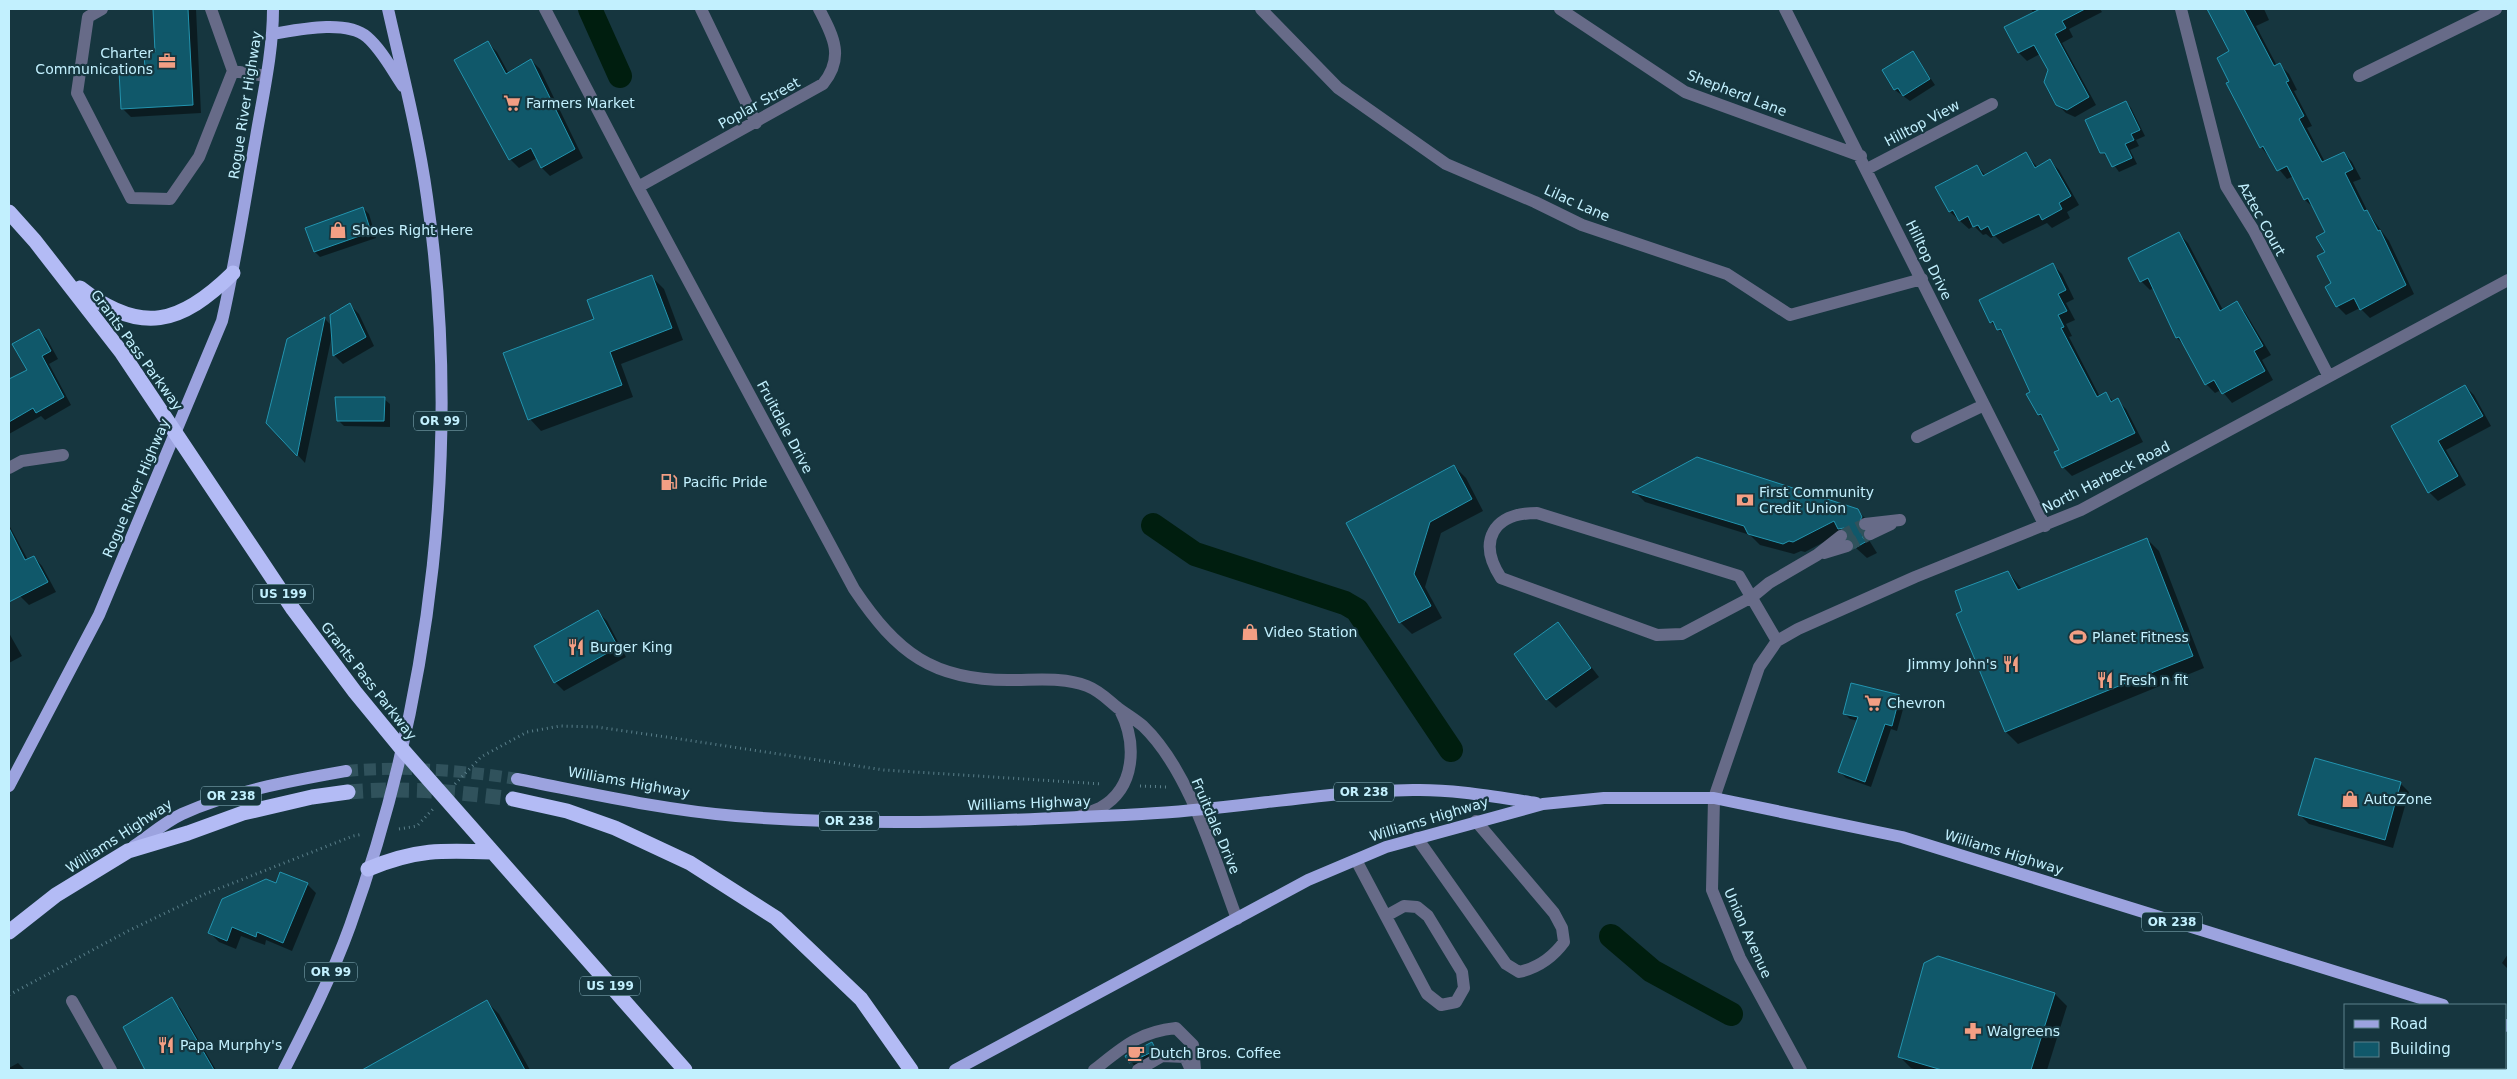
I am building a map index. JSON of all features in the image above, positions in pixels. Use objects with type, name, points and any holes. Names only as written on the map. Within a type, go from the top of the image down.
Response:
[{"type":"highway","name":"Grants Pass Parkway","points":[[9,212],[122,353],[176,431],[293,609],[355,692],[401,748],[685,1070]]},
{"type":"highway","points":[[54,267],[103,306],[126,314],[158,318],[178,314],[195,306],[209,296],[233,273]]},
{"type":"highway","points":[[128,851],[188,833],[243,813],[312,797],[348,792]]},
{"type":"highway","points":[[514,799],[567,811],[615,828],[690,863],[776,918],[861,1000],[911,1070]]},
{"type":"highway","name":"Williams Highway","points":[[9,932],[56,895],[128,851]]},
{"type":"highway","points":[[368,869],[393,858],[417,852],[492,852]]},
{"type":"main road","name":"Rogue River Highway","points":[[9,786],[99,615],[222,321],[233,273],[273,34],[274,9]]},
{"type":"main road","name":"OR 99","points":[[284,1070],[319,1002],[350,926],[380,832],[414,699],[431,582],[440,432],[440,369],[434,270],[427,196],[408,92],[388,9]]},
{"type":"main road","points":[[273,34],[306,28],[346,28],[366,36],[408,92]]},
{"type":"main road","name":"Williams Highway","points":[[128,851],[180,815],[208,804],[271,785],[346,771]]},
{"type":"main road","name":"Williams Highway","points":[[517,779],[655,805],[735,816],[865,821],[998,821],[1197,812],[1348,792],[1416,790],[1477,794],[1543,804]]},
{"type":"main road","name":"Williams Highway","points":[[955,1070],[1308,880],[1417,838],[1476,821],[1543,804],[1604,798],[1714,798],[1902,837],[2440,1004]]},
{"type":"street","points":[[102,9],[88,18],[77,93],[131,198],[170,199],[199,157],[233,71],[211,9]]},
{"type":"street","name":"Fruitdale Drive","points":[[545,9],[638,188],[854,589],[874,619],[902,647],[938,669],[967,678],[1055,679],[1087,686],[1104,695],[1118,708],[1142,725],[1154,739],[1181,781],[1197,812],[1237,919]]},
{"type":"street","points":[[701,9],[756,122]]},
{"type":"street","name":"Poplar Street","points":[[638,188],[823,84],[830,76],[835,63],[836,46],[819,9]]},
{"type":"street","name":"Lilac Lane","points":[[1261,9],[1338,88],[1446,164],[1582,224],[1727,274],[1790,315],[1922,279]]},
{"type":"street","name":"Shepherd Lane","points":[[1560,9],[1684,92],[1861,156]]},
{"type":"street","name":"Hilltop Drive","points":[[1785,9],[1861,156],[2045,526]]},
{"type":"street","name":"Aztec Court","points":[[2181,9],[2226,186],[2254,231],[2328,376]]},
{"type":"street","points":[[2359,76],[2496,9]]},
{"type":"street","points":[[233,71],[266,76]]},
{"type":"street","name":"Hilltop View","points":[[1867,169],[1992,104]]},
{"type":"street","name":"North Harbeck Road","points":[[1714,798],[1759,667],[1777,641],[1798,628],[1914,578],[2081,510],[2508,280]]},
{"type":"street","points":[[1917,437],[1984,405]]},
{"type":"street","points":[[9,468],[22,461],[63,455]]},
{"type":"street","points":[[1777,641],[1752,597],[1739,576],[1537,513],[1525,513],[1505,520],[1492,533],[1489,543],[1493,566],[1501,578],[1657,635],[1682,634],[1752,597],[1769,583],[1844,541]]},
{"type":"street","points":[[1868,529],[1900,520]]},
{"type":"street","name":"Fruitdale Drive","points":[[1077,818],[1101,807],[1113,797],[1124,782],[1130,766],[1132,750],[1125,721],[1118,708]]},
{"type":"street","name":"Union Avenue","points":[[1714,798],[1712,890],[1740,958],[1800,1070]]},
{"type":"street","points":[[1417,838],[1506,964],[1519,972],[1531,969],[1556,952],[1564,942],[1562,928],[1554,913],[1476,821]]},
{"type":"street","points":[[1356,860],[1427,994],[1441,1005],[1456,1002],[1464,988],[1462,972],[1428,916],[1417,907],[1404,906],[1386,916]]},
{"type":"street","points":[[72,1001],[111,1070]]},
{"type":"street","points":[[1094,1070],[1128,1042],[1156,1030],[1176,1028],[1193,1045],[1195,1070]]},
{"type":"street","points":[[1138,1070],[1162,1056],[1185,1057],[1191,1070]]},
{"type":"building","name":"Charter Communications","points":[[153,9],[188,9],[193,105],[121,109],[119,71],[145,70],[144,52],[155,52]]},
{"type":"building","points":[[2040,9],[2085,9],[2062,21],[2066,28],[2055,34],[2089,97],[2067,110],[2056,105],[2044,82],[2048,70],[2034,45],[2018,53],[2004,27]]},
{"type":"building","points":[[2207,9],[2244,9],[2274,66],[2280,63],[2289,81],[2286,82],[2304,116],[2299,119],[2322,162],[2344,152],[2353,169],[2345,173],[2364,211],[2367,210],[2378,231],[2380,230],[2406,285],[2360,310],[2354,298],[2336,307],[2325,287],[2331,283],[2317,256],[2325,252],[2316,237],[2325,232],[2308,198],[2304,200],[2287,166],[2277,171],[2263,146],[2260,148],[2226,83],[2229,82],[2217,58],[2229,51]]},
{"type":"building","points":[[488,41],[506,74],[531,59],[575,149],[541,168],[531,148],[509,160],[454,60]]},
{"type":"building","points":[[1913,51],[1930,79],[1903,96],[1898,88],[1894,90],[1882,70]]},
{"type":"building","points":[[2126,101],[2140,130],[2131,134],[2134,140],[2125,144],[2132,158],[2112,167],[2105,153],[2100,153],[2085,120]]},
{"type":"building","points":[[2026,152],[2035,168],[2050,159],[2071,196],[2059,203],[2062,209],[2042,220],[2039,214],[1993,236],[1988,226],[1981,230],[1978,225],[1973,227],[1968,216],[1959,221],[1953,210],[1949,212],[1935,187],[1977,165],[1983,176]]},
{"type":"building","name":"Shoes Right Here","points":[[363,207],[371,232],[314,252],[305,228]]},
{"type":"building","points":[[2179,232],[2220,311],[2237,301],[2263,346],[2254,351],[2265,371],[2222,394],[2214,380],[2205,385],[2179,337],[2176,338],[2148,278],[2140,282],[2128,258]]},
{"type":"building","points":[[2053,263],[2066,290],[2058,294],[2067,311],[2058,315],[2064,327],[2061,328],[2097,397],[2106,392],[2111,402],[2118,398],[2135,433],[2062,468],[2054,452],[2059,450],[2041,414],[2038,415],[2026,394],[2030,392],[2001,329],[1997,330],[1993,321],[1990,323],[1979,300]]},
{"type":"building","points":[[652,275],[672,328],[610,352],[622,385],[528,420],[503,353],[594,319],[587,300]]},
{"type":"building","points":[[350,303],[366,337],[333,356],[330,315]]},
{"type":"building","points":[[325,317],[297,456],[266,423],[287,339]]},
{"type":"building","points":[[39,329],[51,351],[42,356],[64,397],[36,413],[33,408],[9,422],[9,379],[27,370],[12,344]]},
{"type":"building","points":[[2465,385],[2483,416],[2438,441],[2458,476],[2428,493],[2391,426]]},
{"type":"building","points":[[335,397],[385,397],[384,421],[337,421]]},
{"type":"building","name":"First Community Credit Union","points":[[1697,457],[1858,509],[1862,517],[1857,525],[1862,532],[1863,538],[1867,541],[1855,548],[1855,543],[1849,538],[1848,531],[1844,528],[1838,529],[1834,521],[1793,542],[1789,541],[1783,544],[1748,534],[1744,526],[1632,492]]},
{"type":"building","points":[[1454,465],[1472,499],[1430,522],[1414,574],[1431,606],[1399,623],[1346,523]]},
{"type":"building","points":[[9,528],[25,560],[34,556],[48,582],[9,602]]},
{"type":"building","points":[[2147,538],[2193,656],[2005,732],[1956,614],[1962,611],[1955,591],[2008,571],[2018,590]]},
{"type":"building","name":"Burger King","points":[[598,610],[618,647],[554,683],[534,646]]},
{"type":"building","points":[[1558,622],[1591,668],[1546,700],[1514,654]]},
{"type":"building","points":[[1851,683],[1900,695],[1892,726],[1885,724],[1865,782],[1838,772],[1858,717],[1843,714]]},
{"type":"building","name":"AutoZone","points":[[2315,758],[2401,782],[2385,840],[2298,815]]},
{"type":"building","points":[[280,872],[308,883],[283,943],[257,932],[256,937],[232,927],[227,941],[208,933],[222,899],[266,879],[276,883]]},
{"type":"building","points":[[1938,956],[2055,993],[2031,1070],[1942,1070],[1898,1057],[1924,963]]},
{"type":"building","name":"Papa Murphy's","points":[[172,997],[214,1070],[145,1070],[123,1027]]},
{"type":"building","points":[[487,1000],[525,1070],[362,1070]]},
{"type":"building","points":[[1152,1042],[1156,1050],[1129,1063],[1125,1056]]},
{"type":"waterway","points":[[590,9],[620,76]]},
{"type":"waterway","points":[[1153,525],[1195,554],[1345,603],[1357,610],[1451,750]]},
{"type":"waterway","points":[[1611,936],[1652,971],[1731,1014]]},
{"type":"tunnel","points":[[1841,536],[1865,524]]},
{"type":"tunnel","points":[[1847,546],[1870,534]]},
{"type":"tunnel","points":[[346,771],[432,770],[517,779]]},
{"type":"tunnel","points":[[348,792],[431,791],[513,799]]},
{"type":"place","name":"Charter Communications","points":[[167,61]]},
{"type":"place","name":"Farmers Market","points":[[512,103]]},
{"type":"place","name":"Shoes Right Here","points":[[338,230]]},
{"type":"place","name":"Pacific Pride","points":[[669,482]]},
{"type":"place","name":"First Community Credit Union","points":[[1745,500]]},
{"type":"place","name":"Video Station","points":[[1250,632]]},
{"type":"place","name":"Planet Fitness","points":[[2078,637]]},
{"type":"place","name":"Burger King","points":[[576,647]]},
{"type":"place","name":"Jimmy John's","points":[[2011,664]]},
{"type":"place","name":"Fresh n fit","points":[[2105,680]]},
{"type":"place","name":"Chevron","points":[[1873,703]]},
{"type":"place","name":"AutoZone","points":[[2350,799]]},
{"type":"place","name":"Walgreens","points":[[1973,1031]]},
{"type":"place","name":"Papa Murphy's","points":[[166,1045]]},
{"type":"place","name":"Dutch Bros. Coffee","points":[[1136,1053]]}]
